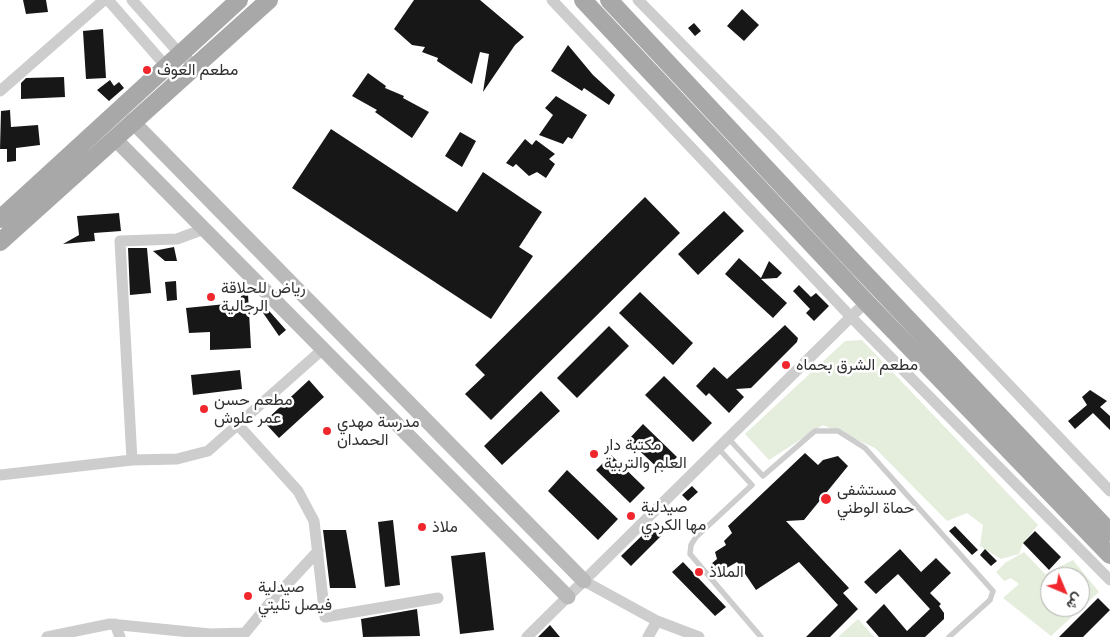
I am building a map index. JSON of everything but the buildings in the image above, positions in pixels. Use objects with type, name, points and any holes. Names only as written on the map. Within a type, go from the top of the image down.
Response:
[{"type":"main road","points":[[0,219],[239,0]]},
{"type":"main road","points":[[0,242],[132,121],[269,0]]},
{"type":"main road","points":[[583,0],[866,302],[1110,555]]},
{"type":"main road","points":[[609,0],[830,237],[1110,532]]},
{"type":"main road","points":[[132,121],[584,581]]},
{"type":"main road","points":[[114,138],[568,596]]},
{"type":"street","points":[[0,90],[104,0]]},
{"type":"street","points":[[108,0],[178,80]]},
{"type":"street","points":[[132,0],[180,54],[195,65]]},
{"type":"street","points":[[552,0],[851,317],[1110,580]]},
{"type":"street","points":[[638,0],[773,137],[1110,492]]},
{"type":"street","points":[[132,460],[120,241],[177,239],[204,229]]},
{"type":"street","points":[[527,637],[866,302]]},
{"type":"street","points":[[0,475],[132,460],[177,459],[208,452],[323,349]]},
{"type":"street","points":[[239,426],[298,491],[314,521],[325,617],[438,598]]},
{"type":"street","points":[[47,637],[115,624],[210,634],[248,635],[268,605],[318,551]]},
{"type":"street","points":[[584,581],[657,621],[699,637]]},
{"type":"street","points":[[648,637],[657,621]]},
{"type":"street","points":[[115,624],[120,637]]},
{"type":"lane","points":[[728,438],[763,476],[815,430],[838,431],[865,448],[993,591],[990,600],[949,637]]},
{"type":"lane","points":[[718,448],[752,485],[696,536],[691,545],[690,554],[761,637]]},
{"type":"green space","points":[[862,340],[1038,525],[1023,543],[1019,554],[1001,559],[980,546],[983,525],[967,513],[947,521],[875,448],[823,425],[769,460],[745,434],[845,341]]},
{"type":"green space","points":[[1024,552],[1040,569],[1040,617],[1072,617],[1051,636],[1003,598],[1019,584],[1011,578],[1004,581],[996,572],[1005,563]]},
{"type":"green space","points":[[1073,560],[1079,567],[1059,567]]},
{"type":"green space","points":[[1090,581],[1099,592],[1090,600]]},
{"type":"green space","points":[[858,619],[874,637],[838,637]]},
{"type":"place","name":"مطعم العوف","points":[[147,70]]},
{"type":"place","name":"رياض للحلاقة الرجالية","points":[[211,297]]},
{"type":"place","name":"مطعم الشرق بحماه","points":[[786,365]]},
{"type":"place","name":"مطعم حسن عمر علوش","points":[[204,409]]},
{"type":"place","name":"مدرسة مهدي الحمدان","points":[[327,431]]},
{"type":"place","name":"مكتبة دار العلم والتربية","points":[[594,454]]},
{"type":"place","name":"مستشفى حماة الوطني","points":[[826,499]]},
{"type":"place","name":"صيدلية مها الكردي","points":[[631,516]]},
{"type":"place","name":"ملاذ","points":[[422,527]]},
{"type":"place","name":"الملاذ","points":[[699,572]]},
{"type":"place","name":"صيدلية فيصل تليتي","points":[[248,596]]}]
